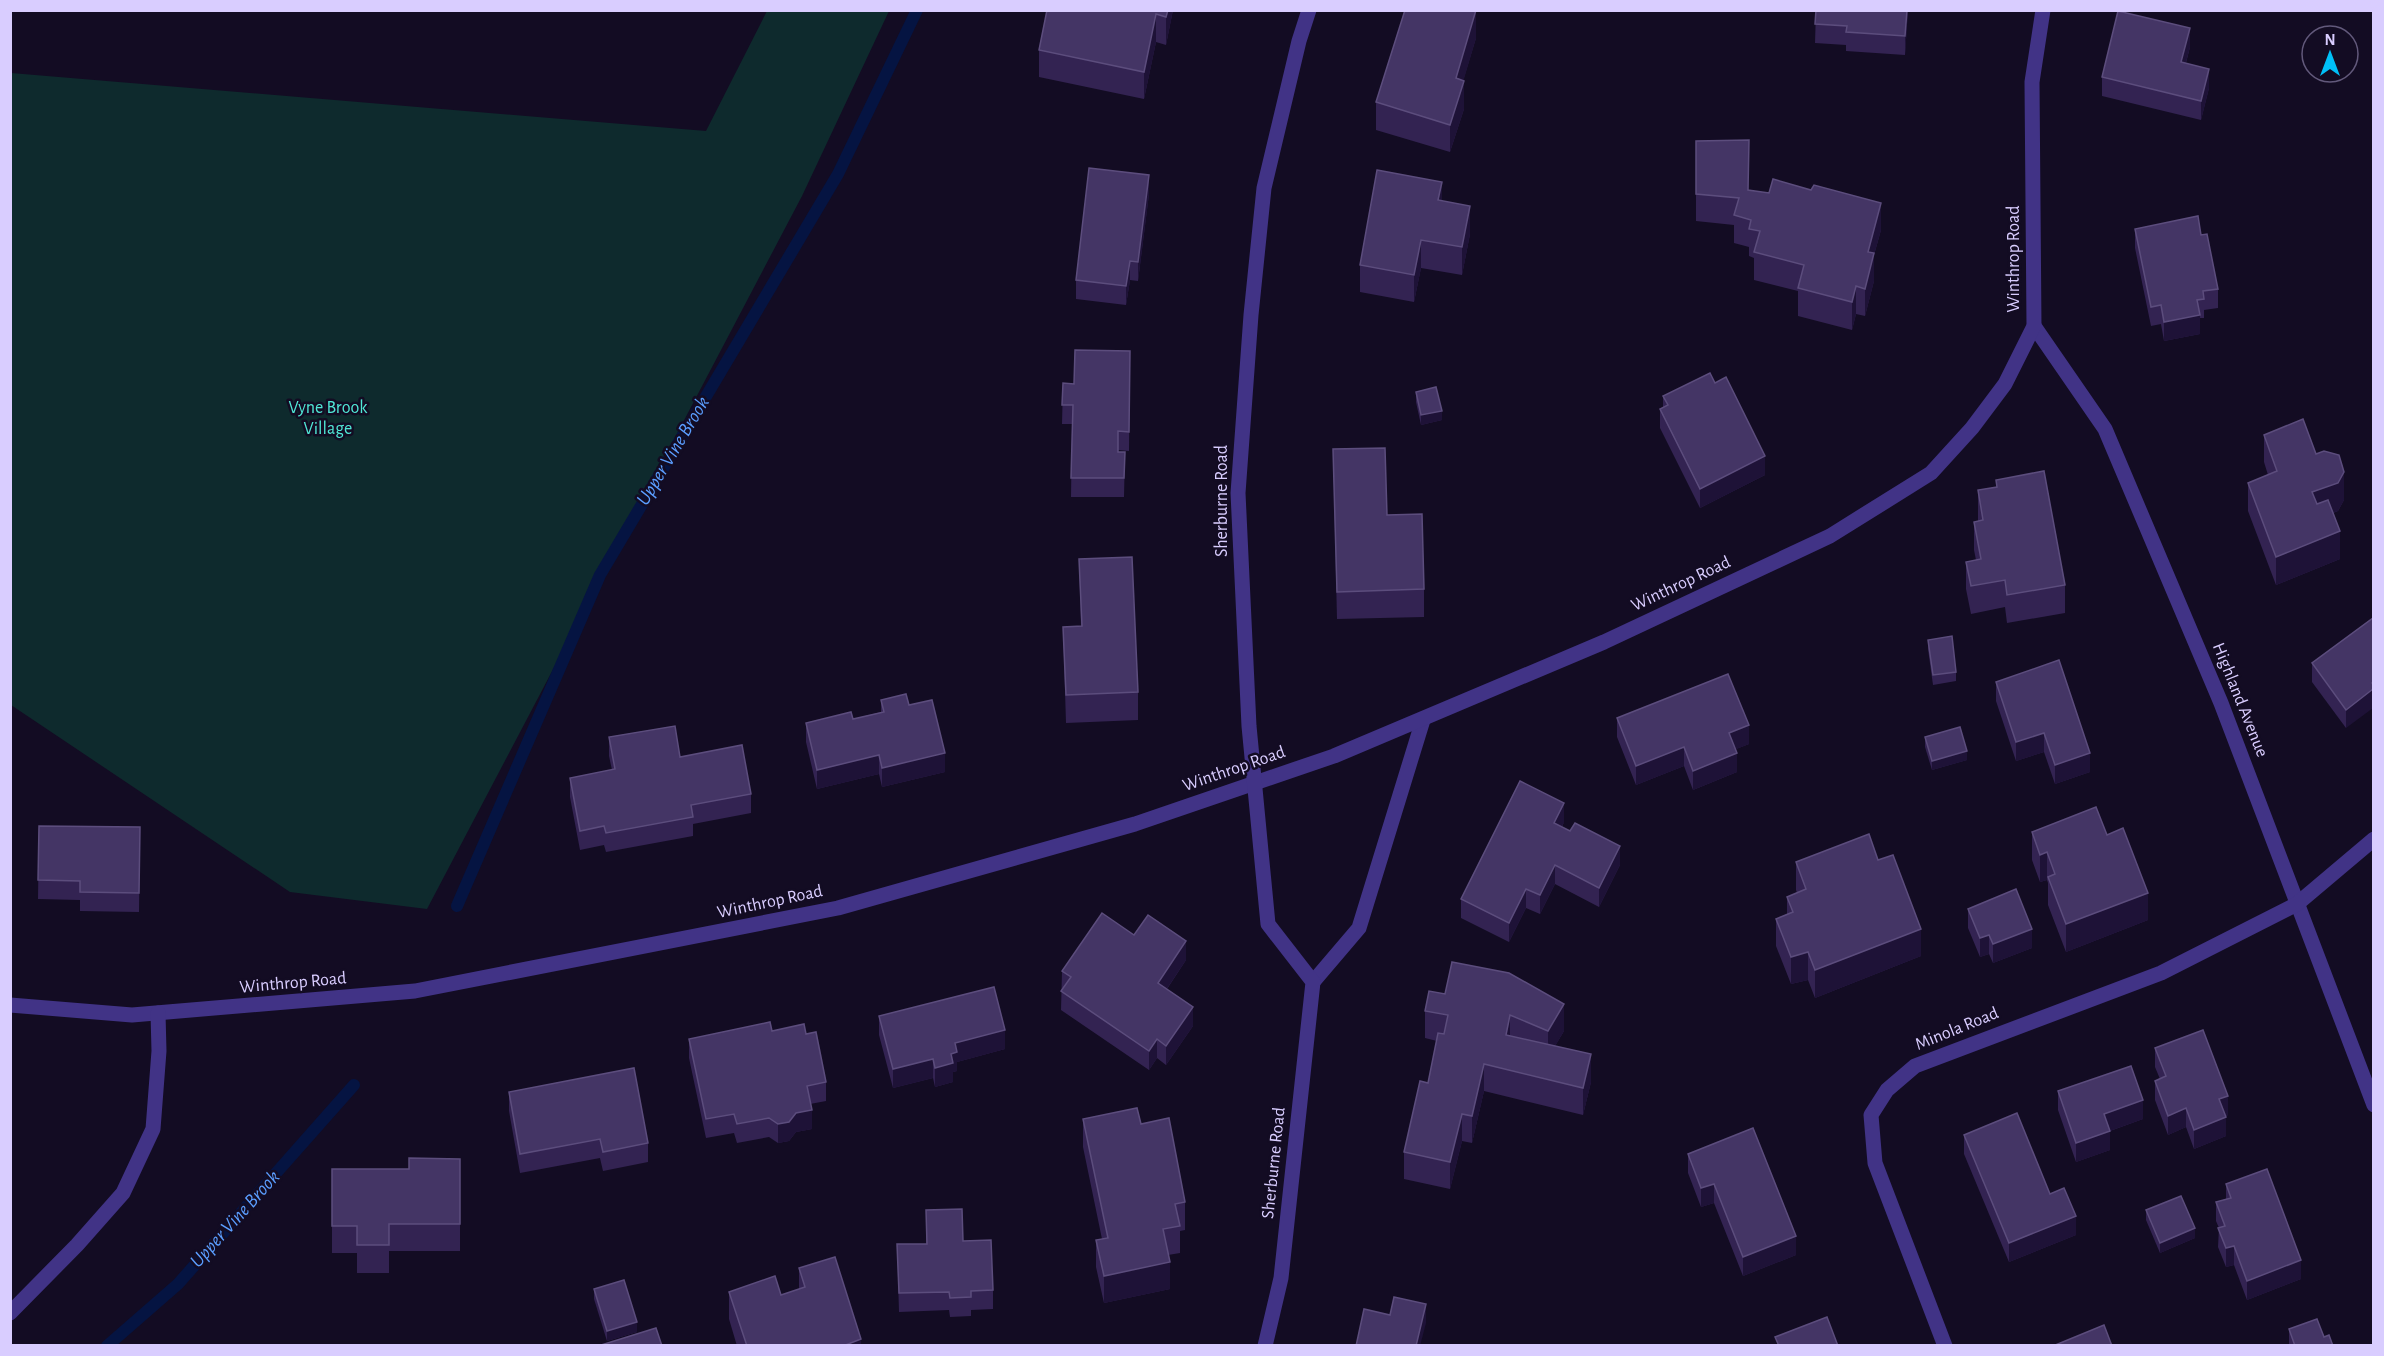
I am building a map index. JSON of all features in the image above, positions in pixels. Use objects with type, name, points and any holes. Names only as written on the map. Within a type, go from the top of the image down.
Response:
[{"type":"street","name":"Sherburne Road","points":[[1265,1346],[1281,1278],[1313,982],[1268,924],[1245,660],[1238,494],[1264,188],[1299,41],[1310,10]]},
{"type":"street","name":"Winthrop Road","points":[[10,1005],[132,1016],[415,991],[838,908],[1135,824],[1334,756],[1604,642],[1830,536],[1931,473],[1972,428],[2005,384],[2034,326],[2032,82],[2043,10]]},
{"type":"street","name":"Highland Avenue","points":[[2034,326],[2105,429],[2221,702],[2373,1105]]},
{"type":"street","points":[[1313,982],[1359,928],[1423,720]]},
{"type":"street","name":"Minola Road","points":[[1945,1346],[1875,1163],[1870,1115],[1887,1090],[1915,1066],[2161,973],[2297,904],[2373,839]]},
{"type":"street","points":[[10,1313],[77,1245],[123,1193],[153,1129],[159,1052],[158,1014]]},
{"type":"green space","name":"Vyne Brook Village","points":[[767,11],[889,11],[802,196],[427,909],[290,892],[11,705],[11,73],[706,131]]},
{"type":"building","points":[[1047,10],[1168,10],[1166,17],[1156,14],[1144,72],[1039,50]]},
{"type":"building","points":[[1405,10],[1476,10],[1456,78],[1464,81],[1450,125],[1376,102]]},
{"type":"building","points":[[1816,10],[1907,10],[1905,36],[1846,32],[1847,26],[1815,24]]},
{"type":"building","points":[[2118,11],[2190,28],[2181,62],[2209,69],[2201,101],[2102,77]]},
{"type":"building","points":[[1749,140],[1748,190],[1769,193],[1773,179],[1811,190],[1814,185],[1881,203],[1868,252],[1874,253],[1865,289],[1856,286],[1852,302],[1798,288],[1804,265],[1754,252],[1760,231],[1749,229],[1751,220],[1734,215],[1739,198],[1696,194],[1696,141]]},
{"type":"building","points":[[1089,168],[1149,175],[1138,262],[1130,261],[1126,286],[1076,280]]},
{"type":"building","points":[[1377,170],[1442,182],[1438,200],[1470,206],[1462,247],[1421,240],[1414,275],[1360,265]]},
{"type":"building","points":[[2198,216],[2201,235],[2207,234],[2218,289],[2203,291],[2204,299],[2197,300],[2200,315],[2164,322],[2161,305],[2151,307],[2135,229]]},
{"type":"building","points":[[1075,350],[1130,351],[1129,432],[1118,431],[1118,452],[1125,452],[1124,478],[1071,478],[1073,405],[1062,405],[1063,383],[1074,384]]},
{"type":"building","points":[[1710,373],[1715,383],[1726,377],[1765,456],[1700,489],[1660,409],[1668,405],[1663,396]]},
{"type":"building","points":[[1436,387],[1442,411],[1421,415],[1416,392]]},
{"type":"building","points":[[2303,419],[2316,454],[2324,451],[2339,455],[2344,472],[2338,483],[2312,492],[2317,504],[2328,500],[2340,531],[2276,557],[2248,483],[2277,471],[2264,435]]},
{"type":"building","points":[[1385,448],[1387,515],[1422,514],[1424,589],[1337,592],[1333,449]]},
{"type":"building","points":[[2044,471],[2065,585],[2007,595],[2005,580],[1971,586],[1966,562],[1981,559],[1974,522],[1983,520],[1978,490],[1997,487],[1996,480]]},
{"type":"building","points":[[1132,557],[1138,692],[1066,695],[1063,627],[1082,626],[1079,559]]},
{"type":"building","points":[[2373,618],[2373,689],[2346,710],[2312,663]]},
{"type":"building","points":[[1952,636],[1956,672],[1933,675],[1928,640]]},
{"type":"building","points":[[2059,660],[2090,753],[2055,765],[2044,733],[2016,742],[1996,682]]},
{"type":"building","points":[[1728,674],[1749,725],[1729,733],[1737,753],[1693,771],[1684,747],[1636,766],[1617,718]]},
{"type":"building","points":[[906,694],[909,705],[932,700],[945,753],[882,768],[879,755],[817,770],[806,723],[851,712],[853,719],[884,712],[881,700]]},
{"type":"building","points":[[675,726],[680,757],[742,745],[751,794],[691,805],[693,817],[606,833],[604,826],[580,831],[570,778],[615,769],[609,737]]},
{"type":"building","points":[[1960,727],[1967,751],[1932,761],[1925,737]]},
{"type":"building","points":[[1520,781],[1564,803],[1554,823],[1570,831],[1575,823],[1620,846],[1599,888],[1555,865],[1540,895],[1526,889],[1509,923],[1461,899]]},
{"type":"building","points":[[2096,807],[2107,835],[2123,828],[2148,893],[2066,924],[2048,877],[2055,874],[2047,852],[2040,855],[2032,832]]},
{"type":"building","points":[[39,826],[140,827],[139,893],[80,892],[80,881],[38,880]]},
{"type":"building","points":[[1869,834],[1878,860],[1893,855],[1921,929],[1815,970],[1808,952],[1791,957],[1776,919],[1793,912],[1787,897],[1806,889],[1796,862]]},
{"type":"building","points":[[2016,889],[2032,929],[1993,944],[1989,935],[1980,938],[1968,909]]},
{"type":"building","points":[[1102,913],[1134,935],[1148,915],[1186,941],[1158,983],[1193,1007],[1166,1046],[1157,1039],[1149,1051],[1061,991],[1071,977],[1062,971]]},
{"type":"building","points":[[1452,962],[1509,973],[1564,1004],[1548,1031],[1510,1015],[1506,1035],[1591,1054],[1583,1088],[1484,1064],[1472,1116],[1462,1114],[1450,1162],[1404,1152],[1420,1081],[1428,1083],[1438,1033],[1444,1034],[1448,1015],[1425,1011],[1429,991],[1445,994]]},
{"type":"building","points":[[994,987],[1005,1030],[955,1043],[957,1052],[951,1054],[953,1063],[935,1068],[933,1059],[893,1069],[879,1016]]},
{"type":"building","points":[[770,1022],[772,1031],[804,1024],[806,1034],[816,1032],[826,1082],[807,1086],[812,1110],[796,1113],[789,1122],[778,1124],[769,1118],[737,1124],[734,1114],[706,1119],[689,1039]]},
{"type":"building","points":[[2203,1030],[2228,1096],[2219,1099],[2226,1117],[2194,1130],[2186,1108],[2168,1116],[2155,1081],[2166,1076],[2155,1048]]},
{"type":"building","points":[[2131,1066],[2143,1100],[2104,1114],[2110,1131],[2076,1143],[2058,1091]]},
{"type":"building","points":[[634,1068],[648,1143],[603,1152],[600,1139],[520,1154],[509,1092]]},
{"type":"building","points":[[1137,1108],[1141,1124],[1169,1118],[1185,1202],[1175,1204],[1180,1226],[1163,1229],[1170,1262],[1104,1276],[1096,1240],[1108,1238],[1083,1119]]},
{"type":"building","points":[[2017,1113],[2050,1194],[2064,1188],[2076,1216],[2009,1243],[1964,1135]]},
{"type":"building","points":[[1753,1128],[1796,1236],[1743,1257],[1714,1184],[1701,1188],[1688,1154]]},
{"type":"building","points":[[409,1158],[460,1159],[460,1224],[389,1224],[389,1245],[357,1245],[357,1226],[332,1226],[332,1169],[409,1169]]},
{"type":"building","points":[[2267,1169],[2301,1260],[2247,1281],[2234,1246],[2226,1248],[2218,1228],[2225,1226],[2216,1202],[2231,1198],[2226,1184]]},
{"type":"building","points":[[2181,1196],[2195,1228],[2160,1243],[2146,1210]]},
{"type":"building","points":[[962,1209],[963,1241],[991,1240],[993,1290],[971,1291],[971,1297],[950,1298],[949,1292],[899,1293],[897,1244],[927,1244],[926,1210]]},
{"type":"building","points":[[835,1257],[861,1339],[843,1346],[747,1346],[729,1292],[775,1276],[781,1295],[805,1287],[799,1268]]},
{"type":"building","points":[[624,1280],[637,1322],[607,1331],[594,1289]]},
{"type":"building","points":[[1394,1297],[1426,1304],[1416,1346],[1356,1346],[1364,1309],[1390,1315]]},
{"type":"building","points":[[1827,1317],[1838,1346],[1779,1346],[1775,1337]]},
{"type":"building","points":[[2317,1319],[2324,1337],[2329,1335],[2333,1346],[2295,1346],[2289,1329]]},
{"type":"building","points":[[2104,1325],[2112,1346],[2053,1346]]},
{"type":"building","points":[[656,1328],[662,1346],[598,1346]]},
{"type":"waterway","name":"Upper Vine Brook","points":[[457,906],[600,575],[838,174],[917,10]]},
{"type":"waterway","name":"Upper Vine Brook","points":[[107,1346],[178,1284],[354,1085]]}]
